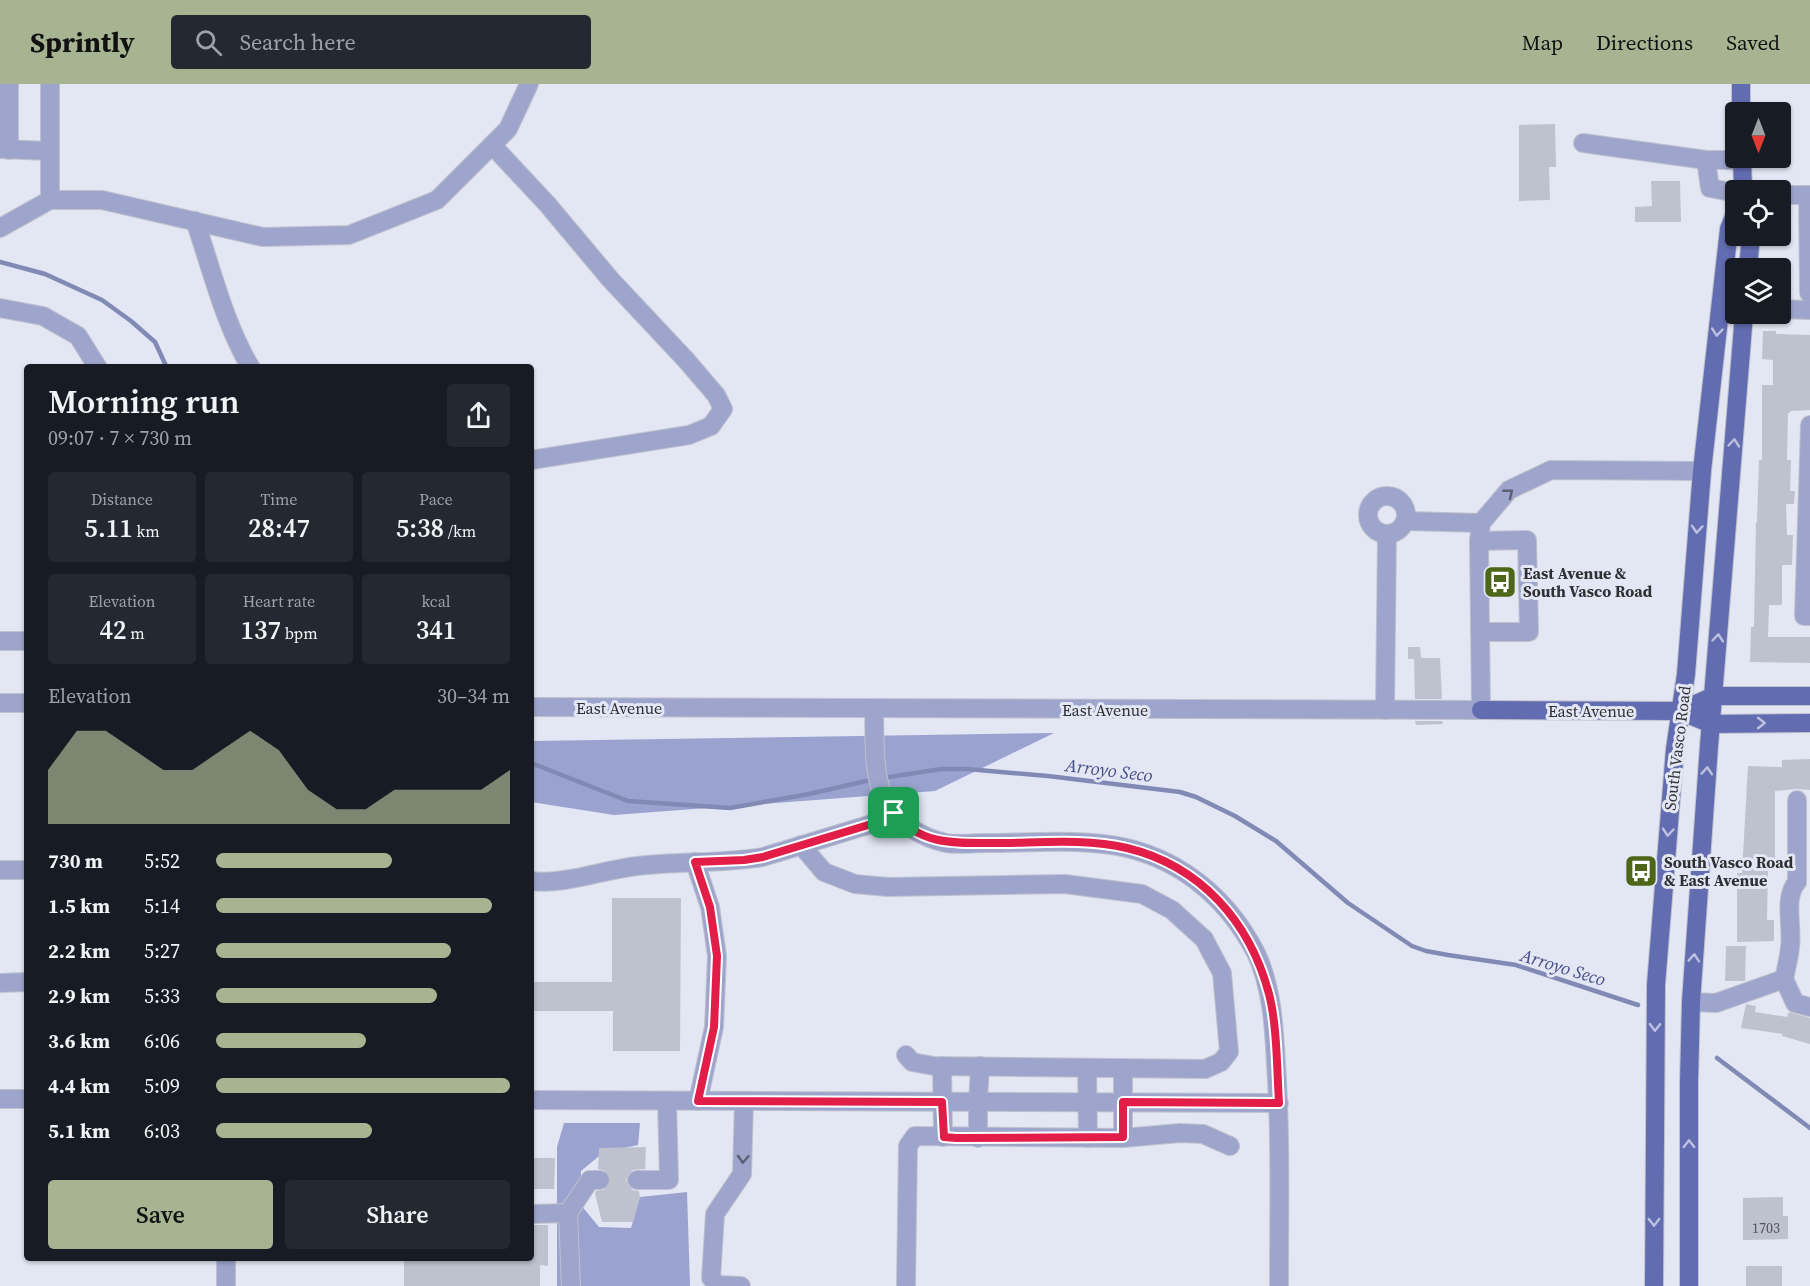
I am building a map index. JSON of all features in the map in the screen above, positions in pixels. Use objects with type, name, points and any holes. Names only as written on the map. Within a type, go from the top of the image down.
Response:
[{"type":"main road","points":[[1741,84],[1741,102]]},
{"type":"main road","name":"South Vasco Road","points":[[1654,1286],[1656,984],[1665,861],[1680,711],[1686,674],[1702,471],[1727,246]]},
{"type":"main road","name":"South Vasco Road","points":[[1689,1286],[1691,1002],[1743,324]]},
{"type":"main road","name":"East Avenue","points":[[1680,711],[1714,696],[1810,696]]},
{"type":"main road","name":"East Avenue","points":[[1481,710],[1680,711],[1711,724],[1810,723]]},
{"type":"street","points":[[9,84],[5,149],[50,151]]},
{"type":"street","points":[[50,84],[51,200]]},
{"type":"street","points":[[0,228],[51,200],[102,200],[263,237],[349,235],[437,200],[507,129],[529,84]]},
{"type":"street","points":[[1583,143],[1706,160],[1725,159]]},
{"type":"street","points":[[492,145],[548,205],[610,279],[686,360],[716,395],[723,409],[711,426],[689,435],[534,460]]},
{"type":"street","points":[[1706,160],[1710,188],[1725,191]]},
{"type":"street","points":[[1791,195],[1809,195],[1809,293]]},
{"type":"street","points":[[195,221],[226,313],[249,364]]},
{"type":"street","points":[[0,308],[44,316],[78,336],[96,364]]},
{"type":"street","points":[[1791,309],[1810,310]]},
{"type":"street","points":[[1810,425],[1804,616],[1810,616]]},
{"type":"street","points":[[1481,710],[1480,532],[1509,490],[1551,470],[1702,471]]},
{"type":"street","points":[[1392,496],[1403,502],[1407,515],[1406,521],[1399,531],[1387,534],[1375,530],[1368,519],[1370,506],[1379,497],[1392,496]]},
{"type":"street","points":[[1406,521],[1527,540],[1529,632],[1480,632]]},
{"type":"street","points":[[1385,710],[1387,534]]},
{"type":"street","points":[[0,641],[24,641]]},
{"type":"street","points":[[0,703],[24,703]]},
{"type":"street","name":"East Avenue","points":[[534,707],[874,710],[1481,710]]},
{"type":"street","points":[[874,710],[880,786],[887,803],[901,821],[924,836],[947,843],[1079,843],[1126,848],[1162,859],[1190,875],[1224,904],[1256,954],[1270,996],[1279,1103],[1279,1286]]},
{"type":"street","points":[[1797,800],[1804,881],[1792,888],[1791,946],[1784,980],[1795,1003],[1810,1006]]},
{"type":"street","points":[[534,881],[585,877],[634,867],[763,857],[878,822],[894,813]]},
{"type":"street","points":[[801,845],[824,872],[855,884],[898,887],[1065,884],[1142,894],[1172,910],[1204,939],[1222,973],[1229,1052],[1221,1062],[1205,1069],[942,1066],[912,1062],[906,1055]]},
{"type":"street","points":[[695,862],[710,907],[717,956],[714,1027],[698,1101]]},
{"type":"street","points":[[0,870],[24,870]]},
{"type":"street","points":[[1691,1002],[1716,1003],[1784,980]]},
{"type":"street","points":[[0,983],[24,982]]},
{"type":"street","points":[[942,1066],[944,1137]]},
{"type":"street","points":[[978,1137],[980,1066]]},
{"type":"street","points":[[1087,1068],[1088,1137]]},
{"type":"street","points":[[1123,1068],[1123,1137]]},
{"type":"street","points":[[0,1099],[24,1099]]},
{"type":"street","points":[[534,1100],[1279,1103]]},
{"type":"street","points":[[637,1180],[669,1180],[667,1101]]},
{"type":"street","points":[[741,1286],[705,1282],[715,1214],[742,1174],[744,1101]]},
{"type":"street","points":[[906,1286],[908,1146],[915,1136],[1123,1137],[1197,1133],[1230,1146]]},
{"type":"street","points":[[571,1286],[568,1213],[590,1180],[600,1180]]},
{"type":"street","points":[[534,1214],[568,1213]]},
{"type":"street","points":[[226,1261],[226,1286]]},
{"type":"shaded area","points":[[1054,733],[935,791],[614,815],[534,802],[534,741]]},
{"type":"shaded area","points":[[564,1123],[640,1123],[638,1145],[604,1152],[581,1171],[581,1205],[599,1227],[631,1228],[640,1197],[687,1192],[690,1286],[557,1286],[557,1147]]},
{"type":"building","points":[[1555,124],[1556,167],[1549,167],[1550,200],[1519,201],[1519,125]]},
{"type":"building","points":[[1651,181],[1680,181],[1681,222],[1635,222],[1635,207],[1652,206]]},
{"type":"building","points":[[1763,331],[1776,331],[1776,334],[1810,335],[1810,410],[1788,413],[1787,460],[1791,460],[1790,491],[1795,491],[1794,504],[1786,504],[1787,535],[1793,535],[1792,565],[1782,565],[1782,605],[1769,605],[1768,637],[1810,637],[1810,663],[1750,662],[1751,627],[1754,627],[1759,460],[1762,460],[1762,385],[1773,385],[1773,360],[1762,359]]},
{"type":"building","points":[[1408,647],[1420,647],[1421,658],[1440,658],[1442,699],[1415,699],[1414,659],[1408,659]]},
{"type":"building","points":[[1415,721],[1442,721],[1443,724],[1416,725]]},
{"type":"building","points":[[1810,759],[1810,790],[1775,791],[1775,869],[1768,869],[1767,920],[1774,920],[1774,941],[1737,942],[1737,873],[1742,873],[1748,766],[1782,767],[1782,760]]},
{"type":"building","points":[[612,898],[681,898],[680,1051],[613,1051],[613,1011],[534,1011],[534,982],[612,982]]},
{"type":"building","points":[[1726,946],[1746,946],[1745,981],[1725,981]]},
{"type":"building","points":[[1746,1004],[1756,1006],[1755,1012],[1787,1017],[1789,1012],[1810,1018],[1810,1044],[1782,1036],[1783,1034],[1741,1028]]},
{"type":"building","points":[[646,1147],[645,1169],[632,1170],[626,1179],[632,1190],[639,1191],[640,1197],[633,1222],[602,1222],[595,1194],[596,1191],[606,1189],[611,1179],[606,1171],[598,1169],[599,1148]]},
{"type":"building","points":[[534,1158],[555,1158],[554,1189],[534,1189]]},
{"type":"building","points":[[1783,1197],[1783,1216],[1788,1216],[1788,1239],[1743,1240],[1743,1198]]},
{"type":"building","points":[[534,1225],[548,1225],[548,1266],[540,1265],[540,1286],[404,1286],[404,1261],[534,1261]]},
{"type":"building","points":[[1746,1266],[1782,1266],[1782,1286],[1746,1286]]},
{"type":"waterway","name":"Arroyo Seco","points":[[0,262],[45,274],[102,300],[155,342],[165,364]]},
{"type":"waterway","name":"Arroyo Seco","points":[[534,764],[628,801],[730,808],[875,779]]},
{"type":"waterway","name":"Arroyo Seco","points":[[883,778],[941,769],[967,769],[1180,792],[1196,797],[1235,816],[1276,841],[1348,903],[1412,946],[1426,951],[1516,965],[1638,1005]]},
{"type":"waterway","name":"Arroyo Seco","points":[[1717,1058],[1810,1128]]},
{"type":"tunnel","points":[[600,1180],[637,1180]]},
{"type":"place","name":"East Avenue & South Vasco Road","points":[[1500,582]]},
{"type":"place","name":"South Vasco Road & East Avenue","points":[[1641,871]]},
{"type":"route","points":[[894,813],[901,821],[924,836],[947,843],[1079,843],[1126,848],[1162,859],[1190,875],[1224,904],[1256,954],[1270,996],[1279,1103],[1123,1102],[1123,1137],[956,1138],[944,1137],[942,1102],[698,1101],[714,1027],[717,956],[710,907],[695,862],[763,857],[878,822],[894,813]]}]
